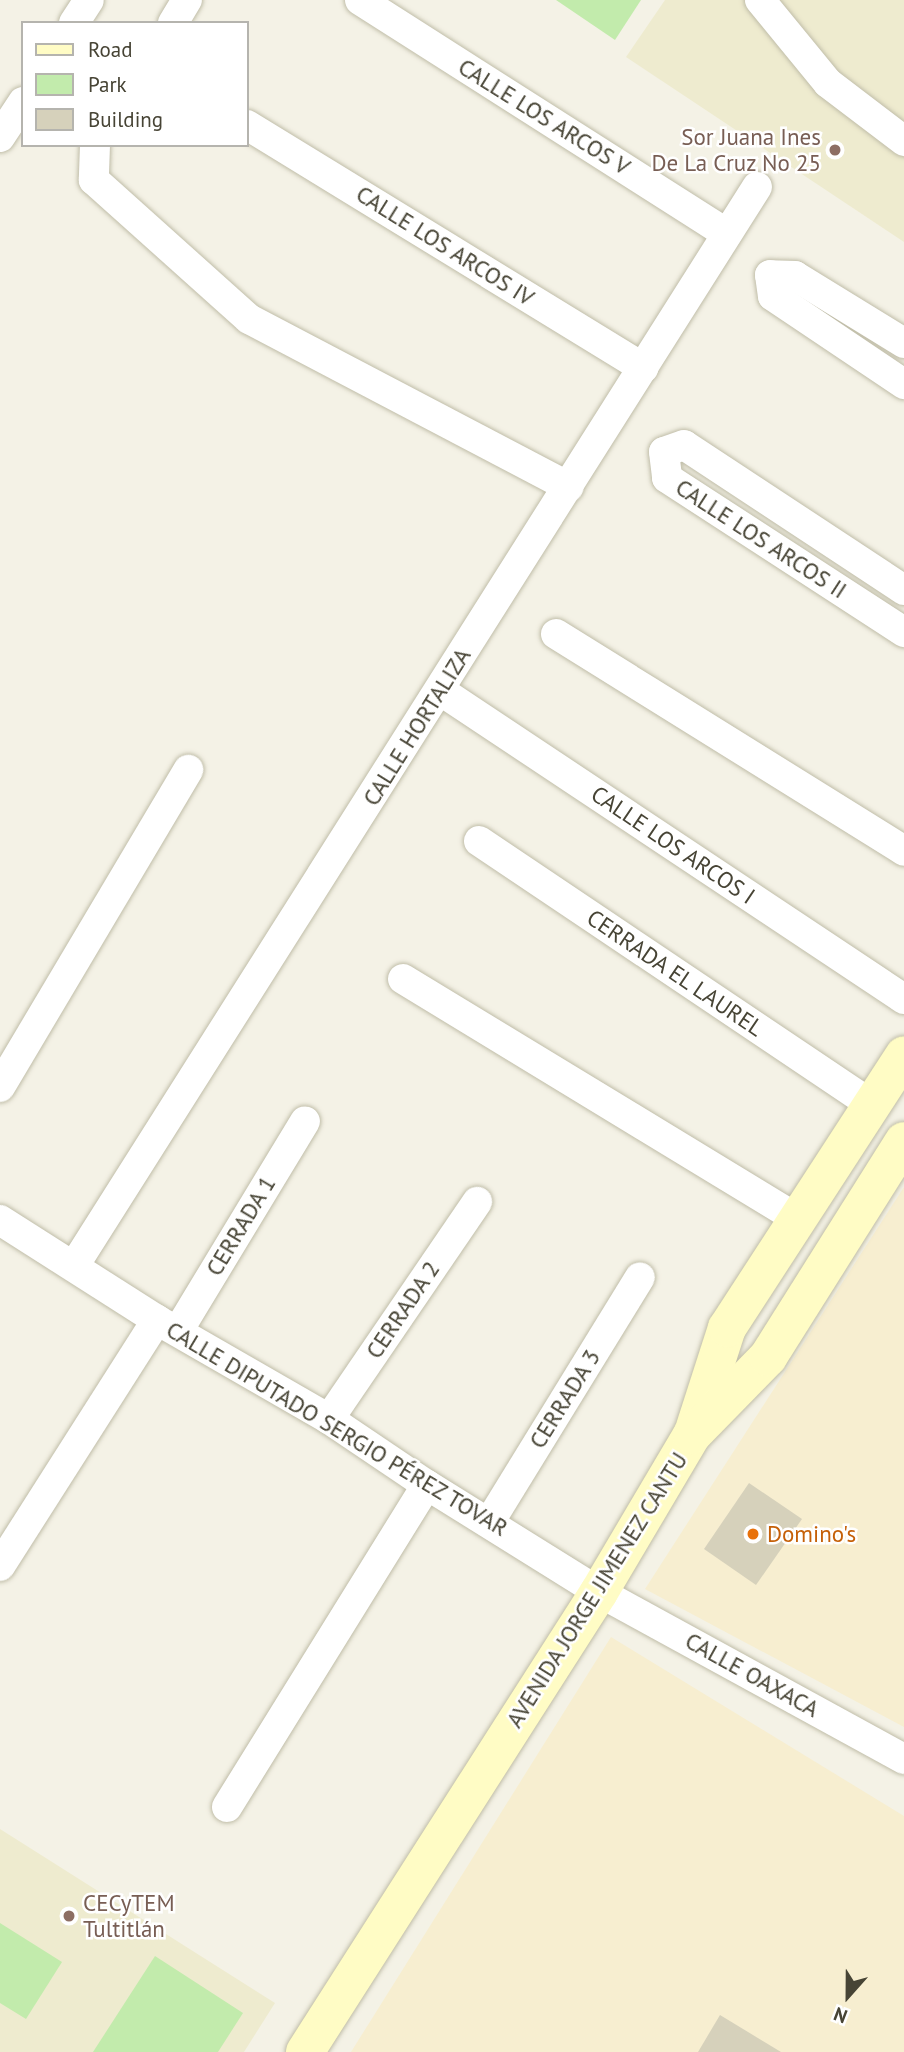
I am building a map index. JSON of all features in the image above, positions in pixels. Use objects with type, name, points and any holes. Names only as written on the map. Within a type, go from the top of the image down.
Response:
[{"type":"main road","points":[[692,1435],[727,1328],[904,1055]]},
{"type":"main road","name":"AVENIDA JORGE JIMENEZ CANTU","points":[[305,2052],[599,1592],[692,1435],[768,1357],[904,1141]]},
{"type":"street","points":[[75,21],[89,0]]},
{"type":"street","points":[[174,21],[187,0]]},
{"type":"street","name":"CALLE LOS ARCOS V","points":[[360,0],[727,234]]},
{"type":"street","points":[[760,0],[828,83],[904,141]]},
{"type":"street","points":[[0,137],[21,105]]},
{"type":"street","name":"CALLE LOS ARCOS IV","points":[[248,126],[643,368]]},
{"type":"street","points":[[95,147],[94,180],[249,319],[569,487]]},
{"type":"street","name":"CALLE HORTALIZA","points":[[74,1266],[441,691],[757,187]]},
{"type":"street","points":[[904,343],[795,276],[770,275],[773,296],[904,384]]},
{"type":"street","name":"CALLE LOS ARCOS II","points":[[904,590],[684,445],[664,452],[667,478],[904,632]]},
{"type":"street","points":[[841,591],[860,561]]},
{"type":"street","points":[[556,634],[904,851]]},
{"type":"street","name":"CALLE LOS ARCOS I","points":[[441,691],[904,999]]},
{"type":"street","points":[[0,1087],[188,770]]},
{"type":"street","name":"CERRADA EL LAUREL","points":[[479,841],[872,1105]]},
{"type":"street","points":[[403,979],[798,1219]]},
{"type":"street","name":"CERRADA 1","points":[[0,1566],[305,1121]]},
{"type":"street","name":"CERRADA 2","points":[[329,1419],[477,1202]]},
{"type":"street","name":"CALLE DIPUTADO SERGIO PÉREZ TOVAR","points":[[0,1220],[167,1325],[329,1419],[427,1485],[490,1521],[599,1592]]},
{"type":"street","name":"CERRADA 3","points":[[490,1521],[640,1278]]},
{"type":"street","points":[[227,1807],[427,1485]]},
{"type":"street","name":"CALLE OAXACA","points":[[599,1592],[904,1759]]},
{"type":"shaded area","name":"Sor Juana Ines De La Cruz No 25","points":[[665,0],[904,0],[904,242],[626,57]]},
{"type":"shaded area","points":[[904,1187],[904,1727],[645,1589]]},
{"type":"shaded area","points":[[611,1637],[904,1816],[904,2052],[351,2052]]},
{"type":"shaded area","name":"CECyTEM Tultitlán","points":[[0,1829],[275,2003],[244,2052],[0,2052]]},
{"type":"green space","points":[[556,0],[641,0],[615,40]]},
{"type":"green space","points":[[0,1923],[62,1962],[26,2019],[0,2003]]},
{"type":"green space","points":[[155,1956],[243,2013],[218,2052],[93,2052]]},
{"type":"building","name":"Domino's","points":[[749,1483],[802,1519],[756,1585],[704,1549]]},
{"type":"building","points":[[720,2015],[781,2052],[698,2052]]},
{"type":"place","name":"Sor Juana Ines De La Cruz No 25","points":[[835,150]]},
{"type":"place","name":"Domino's","points":[[753,1534]]},
{"type":"place","name":"CECyTEM Tultitlán","points":[[69,1916]]}]
